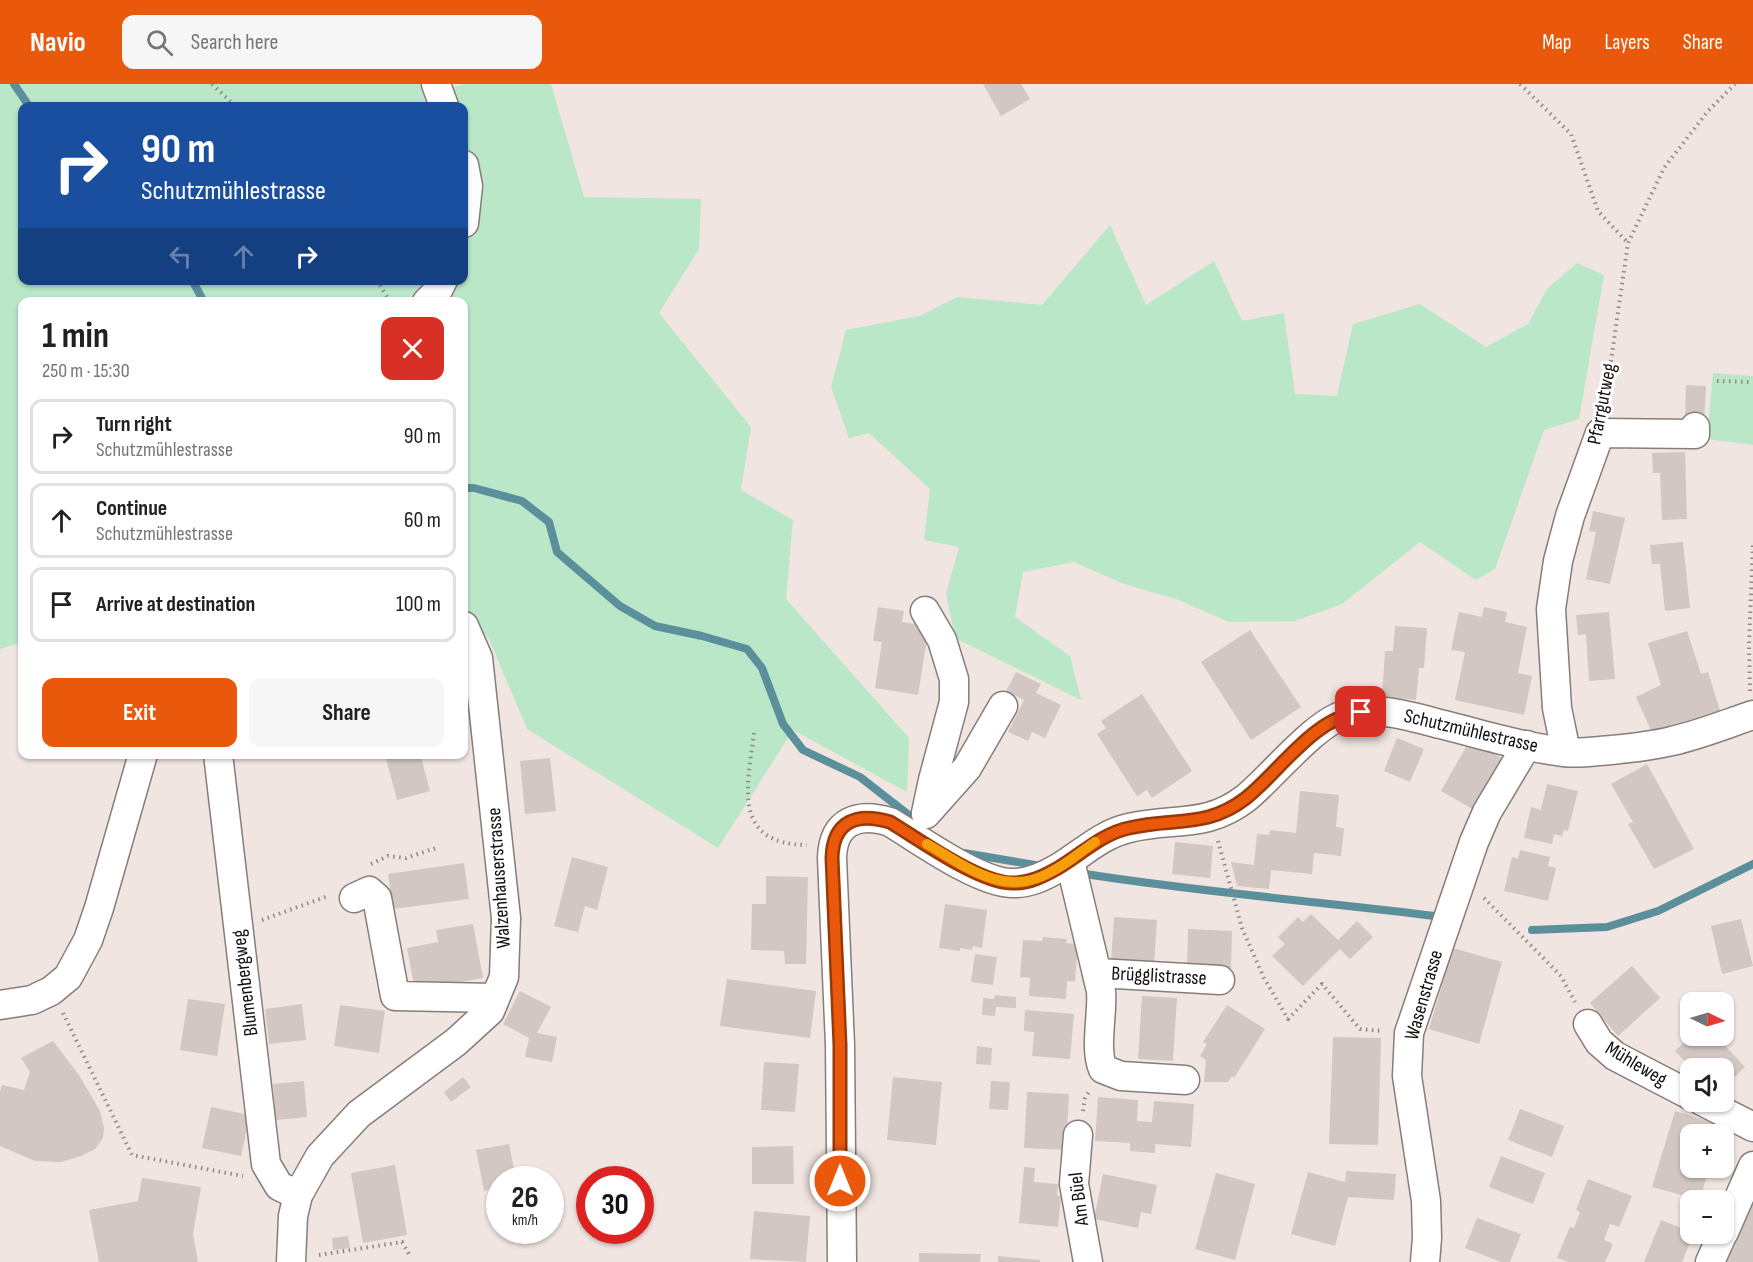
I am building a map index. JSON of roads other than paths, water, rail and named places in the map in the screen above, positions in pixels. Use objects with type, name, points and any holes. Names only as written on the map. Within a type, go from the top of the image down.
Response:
[{"type":"street","points":[[436,84],[443,102]]},
{"type":"street","name":"Pfarrgutweg","points":[[1566,752],[1557,708],[1551,609],[1558,561],[1570,516],[1600,433],[1695,434],[1695,427]]},
{"type":"street","points":[[917,826],[933,780],[954,702],[954,679],[942,640],[925,611]]},
{"type":"street","name":"Walzenhauserstrasse","points":[[291,1262],[292,1226],[298,1195],[314,1165],[336,1137],[359,1114],[456,1042],[490,1011],[504,977],[506,918],[478,658],[468,635]]},
{"type":"street","points":[[917,826],[967,768],[1002,706]]},
{"type":"street","name":"Schutzmühlestrasse","points":[[842,1262],[840,1045],[832,845],[842,827],[852,820],[877,818],[917,826],[979,875],[1013,884],[1064,872],[1093,843],[1130,827],[1212,818],[1228,811],[1248,797],[1311,736],[1332,720],[1346,714],[1381,712],[1405,715],[1527,745],[1566,752],[1641,747],[1673,741],[1752,719]]},
{"type":"street","name":"Wasenstrasse","points":[[1425,1262],[1426,1201],[1407,1076],[1409,1033],[1462,876],[1487,812],[1527,745]]},
{"type":"street","points":[[0,1005],[32,1000],[51,991],[68,977],[88,940],[99,908],[142,759]]},
{"type":"street","name":"Blumenbergweg","points":[[219,759],[266,1164],[279,1186],[298,1195]]},
{"type":"street","name":"Brügglistrasse","points":[[1064,872],[1098,973],[1102,1008],[1099,1054],[1103,1069],[1120,1076],[1185,1080]]},
{"type":"street","points":[[354,898],[369,891],[377,898],[395,996],[495,998]]},
{"type":"street","name":"Brügglistrasse","points":[[1098,973],[1220,980]]},
{"type":"street","name":"Mühleweg","points":[[1588,1024],[1599,1042],[1615,1056],[1680,1090]]},
{"type":"street","points":[[1724,1112],[1753,1127]]},
{"type":"street","name":"Am Büel","points":[[1078,1135],[1074,1184],[1088,1262]]},
{"type":"street","points":[[1734,1208],[1753,1166]]},
{"type":"street","points":[[1710,1262],[1718,1244]]},
{"type":"waterway","points":[[14,84],[26,102]]},
{"type":"waterway","points":[[195,285],[201,297]]},
{"type":"waterway","points":[[468,488],[522,501],[549,522],[557,552],[620,606],[655,626],[747,649],[762,668],[783,724],[803,750],[860,777],[919,823]]},
{"type":"waterway","points":[[964,853],[1041,866]]},
{"type":"waterway","points":[[1532,930],[1607,927],[1658,911],[1753,864]]},
{"type":"waterway","points":[[1079,873],[1212,891],[1435,916]]}]
